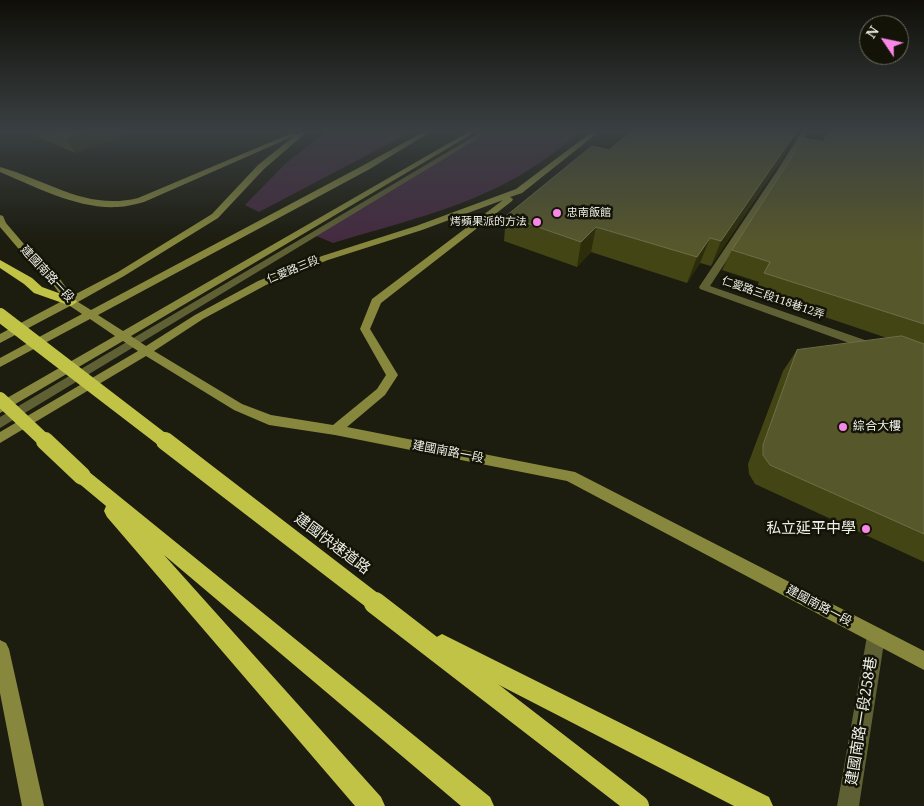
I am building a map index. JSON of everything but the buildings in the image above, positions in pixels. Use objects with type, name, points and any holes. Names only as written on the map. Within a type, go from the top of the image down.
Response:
[{"type":"highway","points":[[0,263],[28,281],[38,290],[72,302]]},
{"type":"highway","name":"建國快速道路","points":[[0,315],[638,806]]},
{"type":"highway","points":[[0,399],[82,476],[481,806]]},
{"type":"highway","points":[[82,476],[372,806]]},
{"type":"highway","points":[[411,630],[760,806]]},
{"type":"main road","points":[[0,169],[96,204],[119,205],[141,200],[215,169]]},
{"type":"main road","points":[[0,339],[72,302],[175,242],[215,216],[259,169]]},
{"type":"main road","points":[[0,363],[364,169]]},
{"type":"main road","name":"仁愛路三段","points":[[0,408],[129,339],[412,169]]},
{"type":"main road","name":"仁愛路三段","points":[[0,438],[146,351],[199,317],[262,283],[325,258],[419,228],[519,191],[548,169]]},
{"type":"main road","points":[[335,430],[381,392],[392,375],[366,329],[376,301],[519,191]]},
{"type":"main road","name":"建國南路一段","points":[[0,218],[2,224],[43,272],[56,281],[72,302],[146,351],[238,407],[268,420],[335,430],[570,476],[924,661]]},
{"type":"main road","points":[[0,649],[33,806]]},
{"type":"lane","points":[[0,423],[129,339],[422,169]]},
{"type":"lane","name":"仁愛路三段118巷12弄","points":[[782,169],[704,287],[887,352]]},
{"type":"lane","name":"建國南路一段258巷","points":[[848,806],[876,636]]},
{"type":"shaded area","points":[[280,169],[341,169],[259,212],[245,205]]},
{"type":"shaded area","points":[[425,169],[531,169],[496,188],[427,215],[333,243],[314,235]]},
{"type":"place","name":"忠南飯館","points":[[557,213]]},
{"type":"place","name":"烤蘋果派的方法","points":[[537,222]]},
{"type":"place","name":"綜合大樓","points":[[843,427]]},
{"type":"place","name":"私立延平中學","points":[[866,529]]}]
